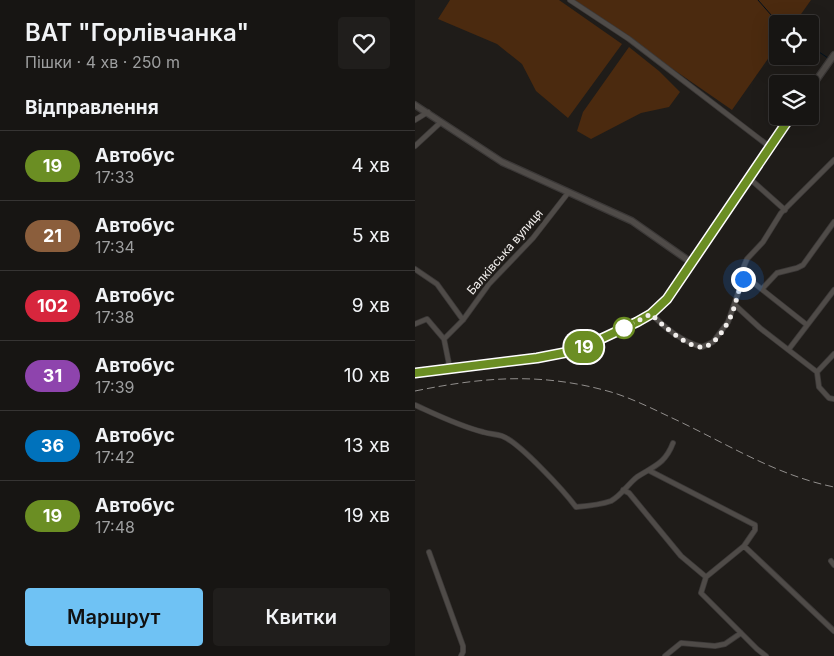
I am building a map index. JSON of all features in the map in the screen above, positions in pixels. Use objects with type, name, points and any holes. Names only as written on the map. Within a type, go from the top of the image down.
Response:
[{"type":"street","points":[[570,0],[629,39],[770,147]]},
{"type":"street","points":[[819,77],[834,56]]},
{"type":"street","points":[[415,104],[502,162],[632,221],[692,263]]},
{"type":"street","points":[[415,120],[428,112]]},
{"type":"street","points":[[415,146],[441,122]]},
{"type":"street","points":[[415,373],[537,358],[568,352],[599,340],[651,314],[667,299],[785,125]]},
{"type":"street","points":[[651,314],[668,330],[694,345],[702,347],[713,342],[728,322],[735,305],[747,259],[763,242],[785,210],[834,160]]},
{"type":"street","points":[[749,178],[785,210]]},
{"type":"street","name":"Балківська вулиця","points":[[444,339],[463,320],[489,284],[533,238],[568,193]]},
{"type":"street","points":[[762,289],[777,273],[803,265],[834,222]]},
{"type":"street","points":[[415,269],[437,284],[463,320]]},
{"type":"street","points":[[743,279],[747,278],[807,325]]},
{"type":"street","points":[[789,349],[834,290]]},
{"type":"street","points":[[735,305],[760,328],[817,372],[819,386],[829,398],[834,398]]},
{"type":"street","points":[[415,324],[427,319],[444,339],[450,369]]},
{"type":"street","points":[[817,372],[834,354]]},
{"type":"street","points":[[415,405],[449,421],[503,436],[525,452],[566,494],[576,507],[595,505],[612,500],[637,477],[650,471],[669,454],[673,443]]},
{"type":"street","points":[[650,471],[755,525],[755,530],[745,546],[706,577],[701,593],[767,656]]},
{"type":"street","points":[[623,490],[629,493],[681,556],[706,577]]},
{"type":"street","points":[[745,546],[834,631]]},
{"type":"street","points":[[429,552],[463,646],[461,656]]},
{"type":"street","points":[[665,656],[681,643],[715,646],[725,644],[741,633]]},
{"type":"shaded area","points":[[450,0],[559,0],[622,44],[568,118],[536,91],[522,64],[497,44],[438,19]]},
{"type":"shaded area","points":[[573,0],[811,0],[800,15],[769,15],[769,57],[732,110]]},
{"type":"shaded area","points":[[629,47],[659,71],[680,92],[669,107],[641,113],[591,139],[577,131],[583,112]]},
{"type":"waterway","points":[[758,0],[771,15]]},
{"type":"waterway","points":[[819,52],[828,58]]},
{"type":"railway","points":[[415,391],[465,382],[513,379],[561,381],[585,386],[611,392],[633,400],[770,466],[812,482],[834,487]]},
{"type":"bus line","name":"19","points":[[415,373],[537,358],[568,352],[590,344],[651,314],[667,299],[785,125]]},
{"type":"route","points":[[624,328],[651,314],[668,330],[694,345],[707,346],[713,342],[728,322],[743,279]]}]
